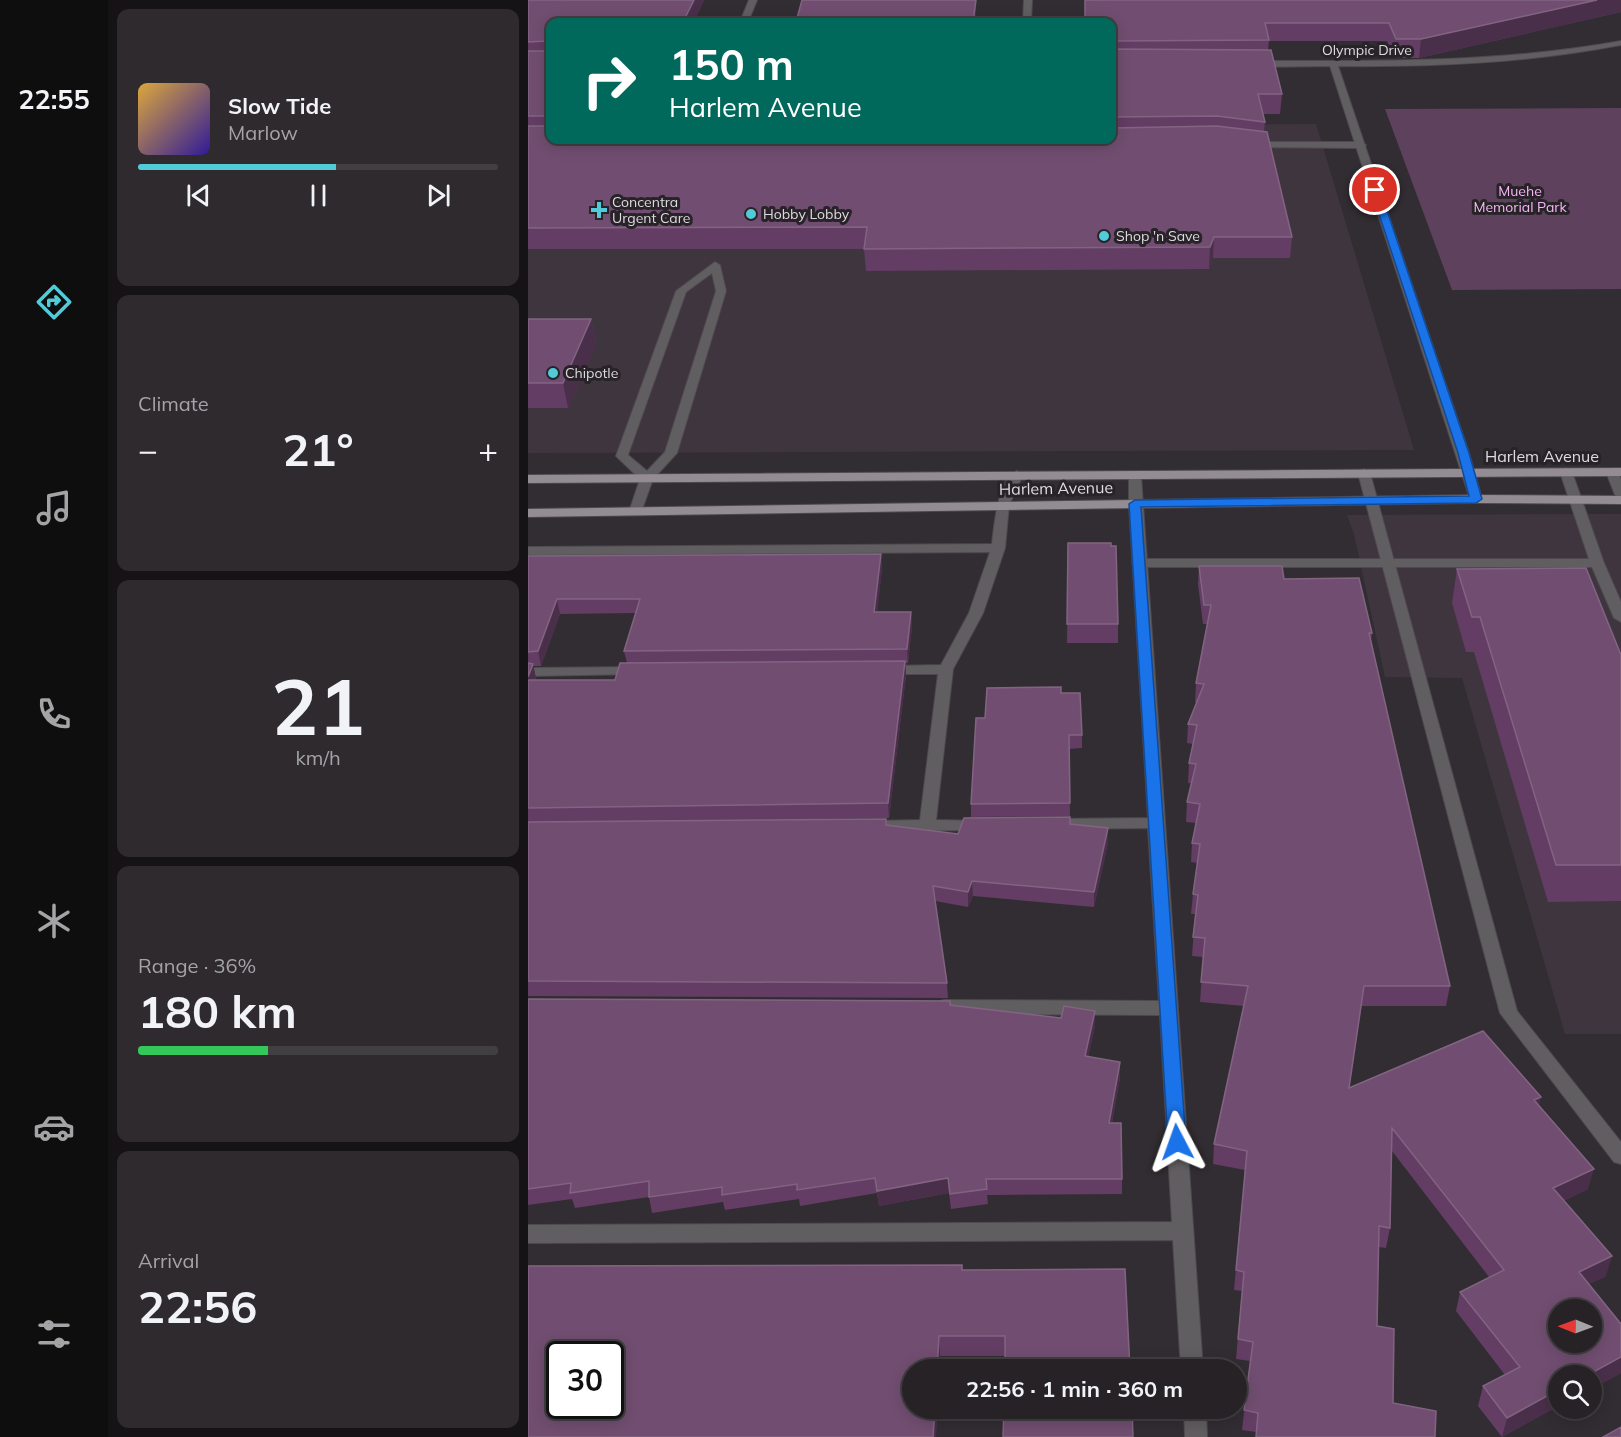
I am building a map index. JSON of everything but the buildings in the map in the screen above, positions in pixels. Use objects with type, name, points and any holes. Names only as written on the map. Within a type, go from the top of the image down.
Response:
[{"type":"main road","name":"Harlem Avenue","points":[[528,478],[1617,472]]},
{"type":"main road","name":"Harlem Avenue","points":[[528,513],[1476,499],[1574,500],[1621,497]]},
{"type":"street","points":[[746,18],[753,0]]},
{"type":"street","points":[[1027,18],[1028,0]]},
{"type":"street","name":"Olympic Drive","points":[[1252,64],[1485,61],[1541,56],[1621,43]]},
{"type":"street","points":[[1609,45],[1621,51]]},
{"type":"street","points":[[1333,63],[1476,499]]},
{"type":"street","points":[[1245,145],[1264,147],[1361,145]]},
{"type":"street","points":[[635,512],[647,478],[671,453],[721,291],[715,265],[681,291],[622,456],[647,478]]},
{"type":"street","points":[[1566,472],[1597,562],[1621,618]]},
{"type":"street","points":[[1617,472],[1621,497]]},
{"type":"street","points":[[1364,474],[1509,1013],[1621,1156]]},
{"type":"street","points":[[927,825],[946,669],[976,614],[998,548],[1003,506],[1017,476]]},
{"type":"street","points":[[1135,476],[1191,1359]]},
{"type":"street","points":[[528,551],[998,548]]},
{"type":"street","points":[[1139,563],[1597,562]]},
{"type":"street","points":[[874,670],[946,669]]},
{"type":"street","points":[[528,672],[647,671]]},
{"type":"street","points":[[1042,824],[1156,823]]},
{"type":"street","points":[[857,826],[996,825]]},
{"type":"street","points":[[931,1006],[1169,1008]]},
{"type":"street","points":[[528,1234],[1183,1231]]},
{"type":"street","points":[[1195,1419],[1196,1437]]},
{"type":"shaded area","points":[[1316,124],[1414,450],[528,453],[528,126],[546,137],[546,144],[1116,144],[1116,125]]},
{"type":"shaded area","points":[[1621,514],[1621,1034],[1565,1034],[1462,678],[1385,677],[1354,534],[1347,515]]},
{"type":"green space","name":"Muehe Memorial Park","points":[[1621,108],[1621,289],[1452,290],[1385,109]]},
{"type":"place","name":"Concentra Urgent Care","points":[[599,210]]},
{"type":"place","name":"Hobby Lobby","points":[[751,214]]},
{"type":"place","name":"Shop 'n Save","points":[[1104,236]]},
{"type":"place","name":"Chipotle","points":[[553,373]]},
{"type":"route","points":[[1177,1142],[1135,504],[1476,499],[1463,453],[1375,190]]}]
